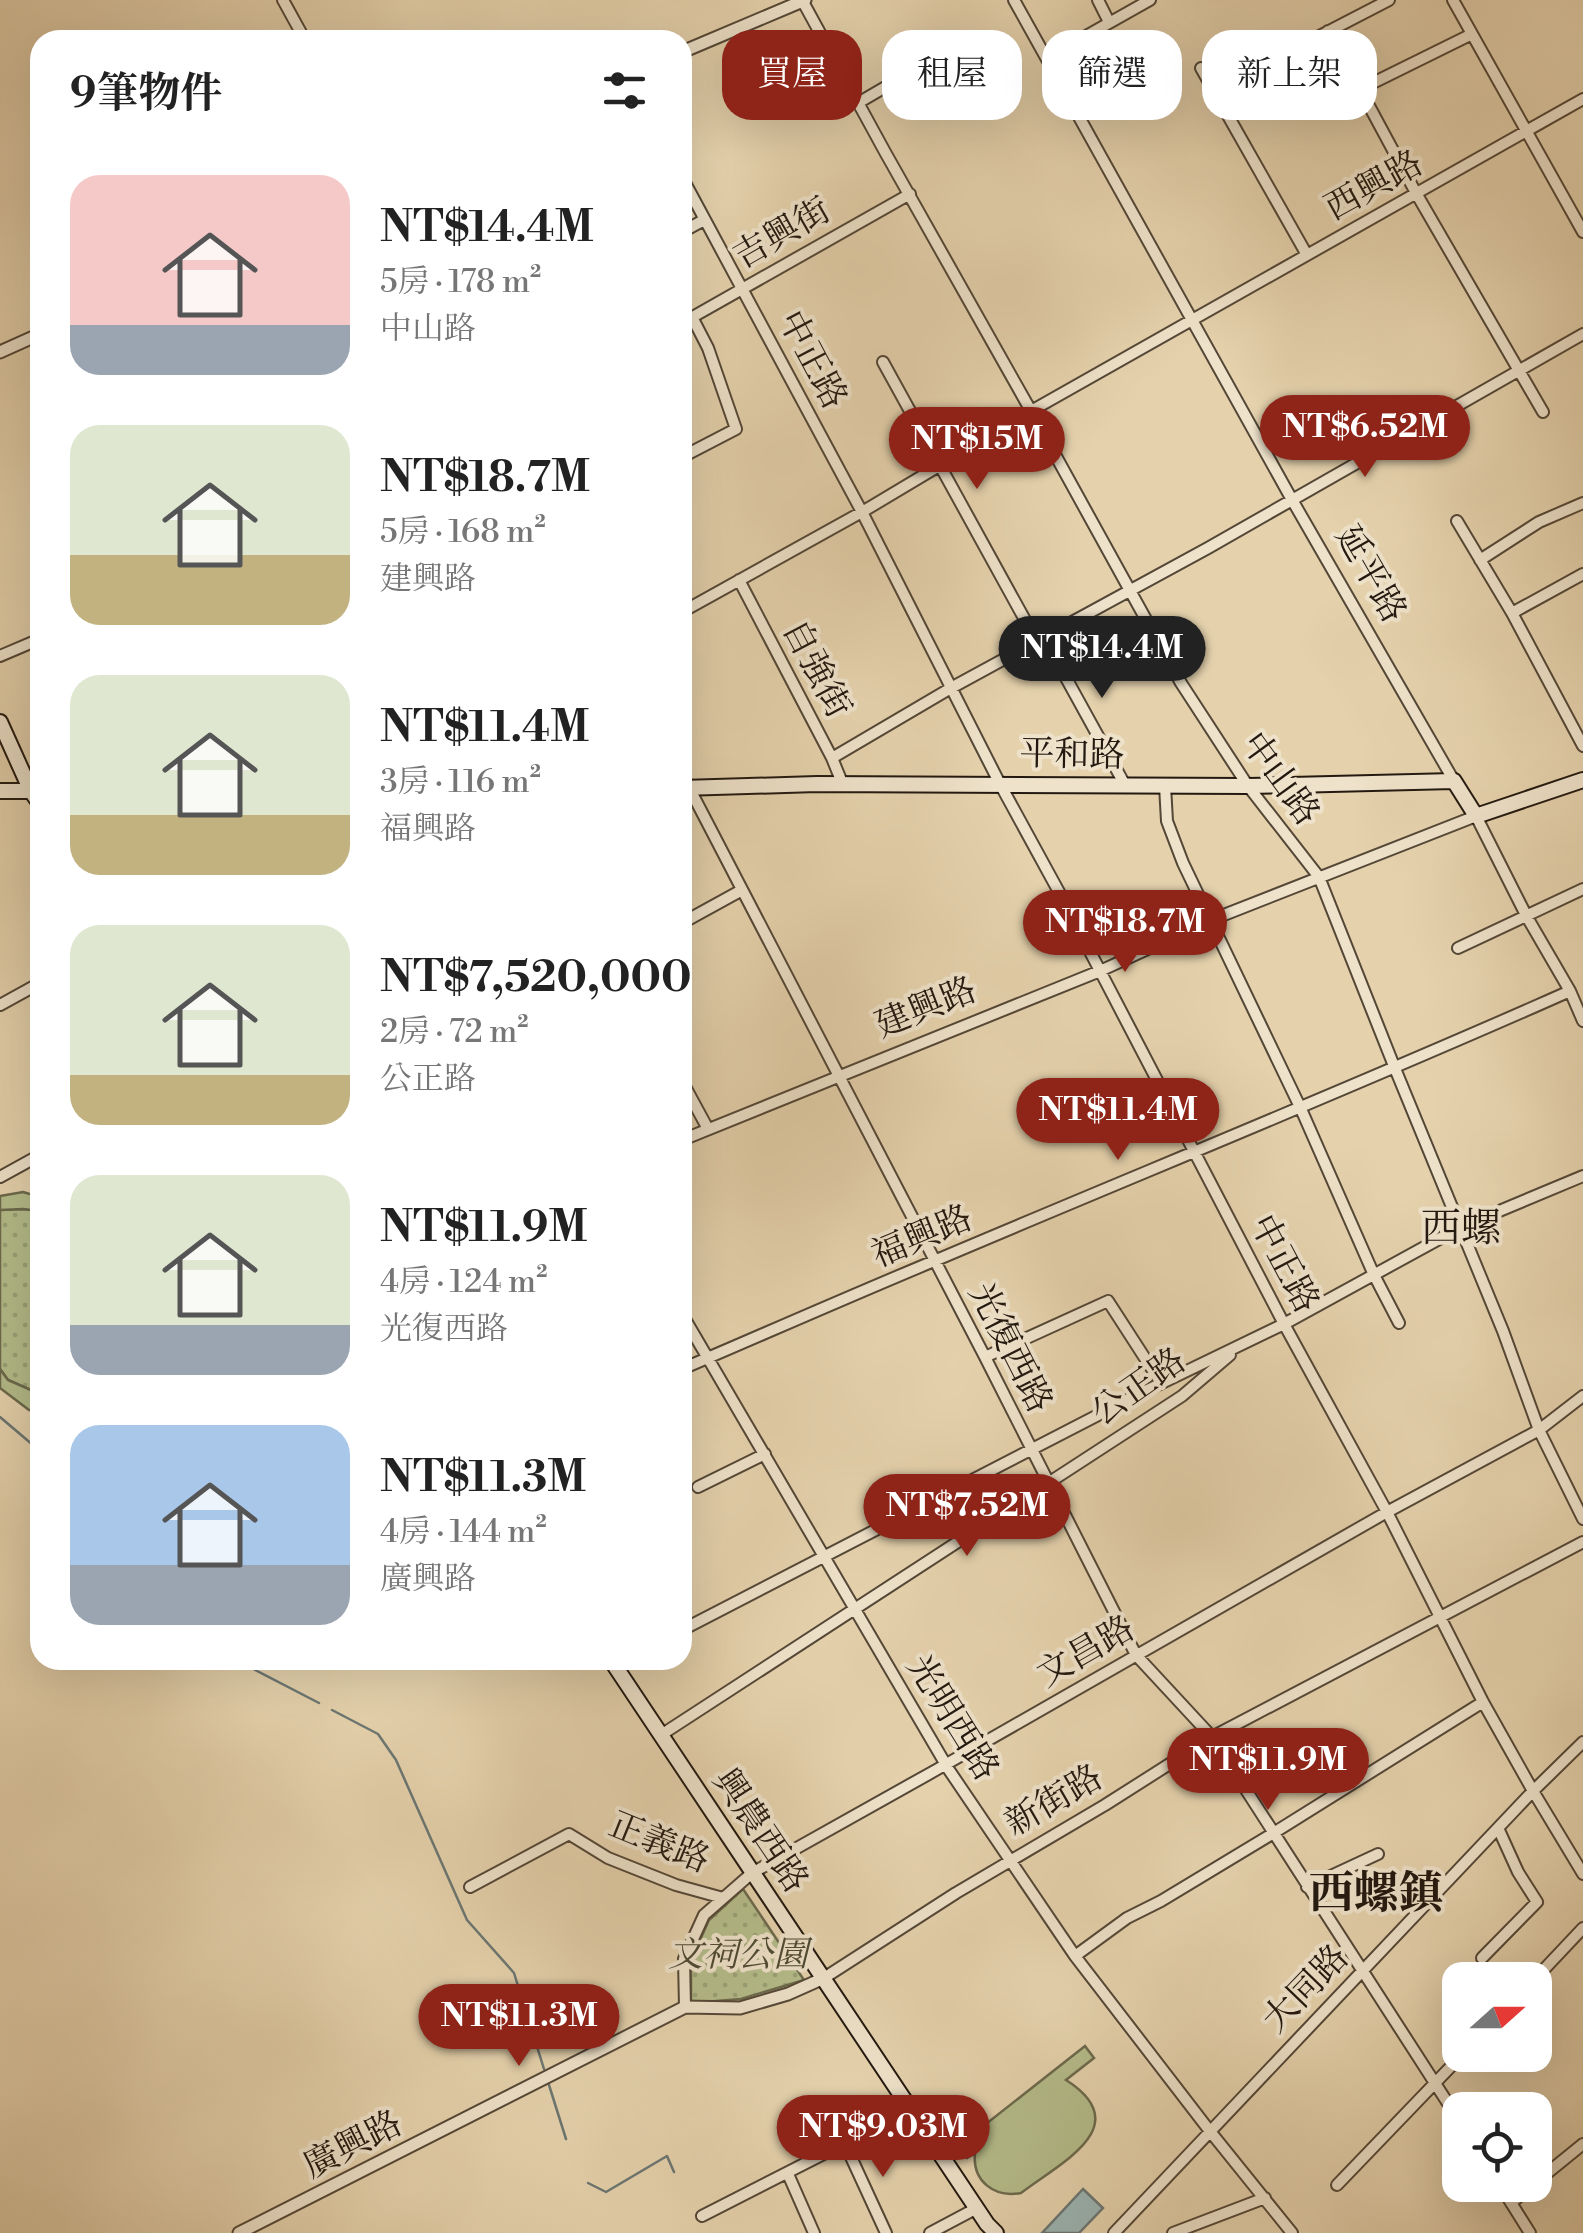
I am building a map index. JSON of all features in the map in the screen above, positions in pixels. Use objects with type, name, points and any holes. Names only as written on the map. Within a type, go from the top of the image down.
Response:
[{"type":"main road","points":[[0,722],[30,782]]},
{"type":"main road","name":"建興路","points":[[1476,816],[1583,780]]},
{"type":"main road","name":"平和路","points":[[692,783],[1248,786],[1454,781]]},
{"type":"main road","name":"延平路","points":[[1454,781],[1476,816]]},
{"type":"main road","points":[[0,791],[30,795]]},
{"type":"main road","name":"興農西路","points":[[621,1670],[910,2110],[996,2233]]},
{"type":"street","points":[[284,0],[300,30]]},
{"type":"street","points":[[692,48],[804,0]]},
{"type":"street","name":"中山路","points":[[804,0],[820,30]]},
{"type":"street","name":"延平路","points":[[1014,0],[1042,51]]},
{"type":"street","points":[[1098,0],[1109,22]]},
{"type":"street","points":[[1095,30],[1150,0]]},
{"type":"street","points":[[1330,30],[1389,0]]},
{"type":"street","points":[[1454,0],[1583,232]]},
{"type":"street","points":[[1377,81],[1472,34]]},
{"type":"street","name":"西興路","points":[[692,606],[1583,99]]},
{"type":"street","name":"中山路","points":[[862,111],[1181,683],[1248,786],[1319,877],[1539,1430],[1583,1519]]},
{"type":"street","name":"延平路","points":[[1081,120],[1454,781]]},
{"type":"street","points":[[1232,120],[1307,255]]},
{"type":"street","points":[[1377,120],[1544,412]]},
{"type":"street","name":"吉興街","points":[[692,317],[910,194]]},
{"type":"street","name":"中正路","points":[[692,197],[862,512],[1000,784],[1387,1512],[1483,1702],[1583,1874]]},
{"type":"street","points":[[692,227],[704,220]]},
{"type":"street","points":[[692,327],[708,348],[736,429],[692,451]]},
{"type":"street","points":[[832,758],[1583,334]]},
{"type":"street","points":[[0,352],[30,338]]},
{"type":"street","points":[[882,362],[1125,786]]},
{"type":"street","points":[[1480,560],[1539,522],[1583,503]]},
{"type":"street","points":[[1457,521],[1512,613],[1583,746]]},
{"type":"street","points":[[1512,613],[1583,574]]},
{"type":"street","name":"自強街","points":[[739,580],[843,786]]},
{"type":"street","points":[[0,656],[30,644]]},
{"type":"street","points":[[1166,786],[1167,821],[1183,863],[1399,1323]]},
{"type":"street","name":"光復西路","points":[[692,796],[1136,1655],[1212,1737],[1442,2094]]},
{"type":"street","name":"延平路","points":[[1476,816],[1583,1021]]},
{"type":"street","name":"建興路","points":[[692,1136],[1100,970],[1212,920],[1476,816]]},
{"type":"street","points":[[1458,948],[1583,889]]},
{"type":"street","points":[[692,918],[742,890]]},
{"type":"street","points":[[0,1005],[30,988]]},
{"type":"street","name":"福興路","points":[[692,1365],[1301,1109],[1570,991]]},
{"type":"street","points":[[692,1099],[708,1129]]},
{"type":"street","points":[[0,1177],[30,1160]]},
{"type":"street","name":"公正路","points":[[692,1625],[1284,1324],[1461,1227],[1583,1176]]},
{"type":"street","points":[[984,1357],[1108,1301],[1161,1384]]},
{"type":"street","name":"光明西路","points":[[692,1331],[946,1764],[1075,1956],[1292,2233]]},
{"type":"street","name":"公正路","points":[[661,1735],[1182,1396],[1243,1344]]},
{"type":"street","name":"文昌路","points":[[685,2007],[684,1959],[704,1915],[752,1872],[1539,1430],[1583,1396]]},
{"type":"street","points":[[698,1487],[765,1454]]},
{"type":"street","name":"新街路","points":[[824,1978],[1212,1737],[1583,1542]]},
{"type":"street","points":[[1075,1956],[1127,1918],[1272,1834],[1483,1702]]},
{"type":"street","name":"大同路","points":[[1114,2233],[1583,1742]]},
{"type":"street","points":[[1482,1958],[1537,1902],[1498,1828]]},
{"type":"street","name":"正義路","points":[[470,1887],[569,1834],[608,1858],[676,1885],[724,1898]]},
{"type":"street","points":[[1306,1887],[1378,1854]]},
{"type":"street","points":[[1551,1962],[1583,1928]]},
{"type":"street","name":"廣興路","points":[[242,2232],[685,2007],[740,2008],[824,1978]]},
{"type":"street","points":[[1336,2185],[1446,2072]]},
{"type":"street","points":[[702,2216],[910,2110]]},
{"type":"street","points":[[844,2144],[886,2233]]},
{"type":"street","points":[[1552,2169],[1583,2144]]},
{"type":"street","points":[[788,2174],[814,2233]]},
{"type":"street","points":[[1172,2233],[1264,2198]]},
{"type":"street","points":[[1511,2203],[1530,2233]]},
{"type":"street","points":[[930,2233],[977,2208]]},
{"type":"green space","points":[[30,1194],[30,1210],[0,1210],[0,1196]]},
{"type":"green space","points":[[0,1210],[30,1210],[30,1390],[8,1380],[0,1369]]},
{"type":"green space","points":[[0,1369],[8,1380],[30,1390],[30,1410],[29,1410],[0,1388]]},
{"type":"green space","name":"文祠公園","points":[[743,1889],[804,1980],[741,1999],[691,2003],[691,1960],[709,1920]]},
{"type":"green space","points":[[1085,2046],[1094,2058],[1066,2080],[1086,2097],[1095,2113],[1094,2128],[1071,2156],[1021,2193],[994,2190],[977,2172],[975,2153],[967,2158],[958,2146]]},
{"type":"water","points":[[1083,2189],[1103,2208],[1079,2233],[1042,2233]]},
{"type":"waterway","points":[[0,1417],[30,1442]]},
{"type":"waterway","points":[[255,1670],[319,1703]]},
{"type":"waterway","points":[[332,1710],[378,1734],[396,1760],[467,1920],[514,1973],[544,2069]]},
{"type":"waterway","points":[[549,2085],[566,2139]]},
{"type":"waterway","points":[[588,2183],[606,2192],[667,2156],[674,2172]]},
{"type":"district","name":"西螺","points":[[1461,1229]]},
{"type":"district","name":"西螺鎮","points":[[1376,1894]]}]
